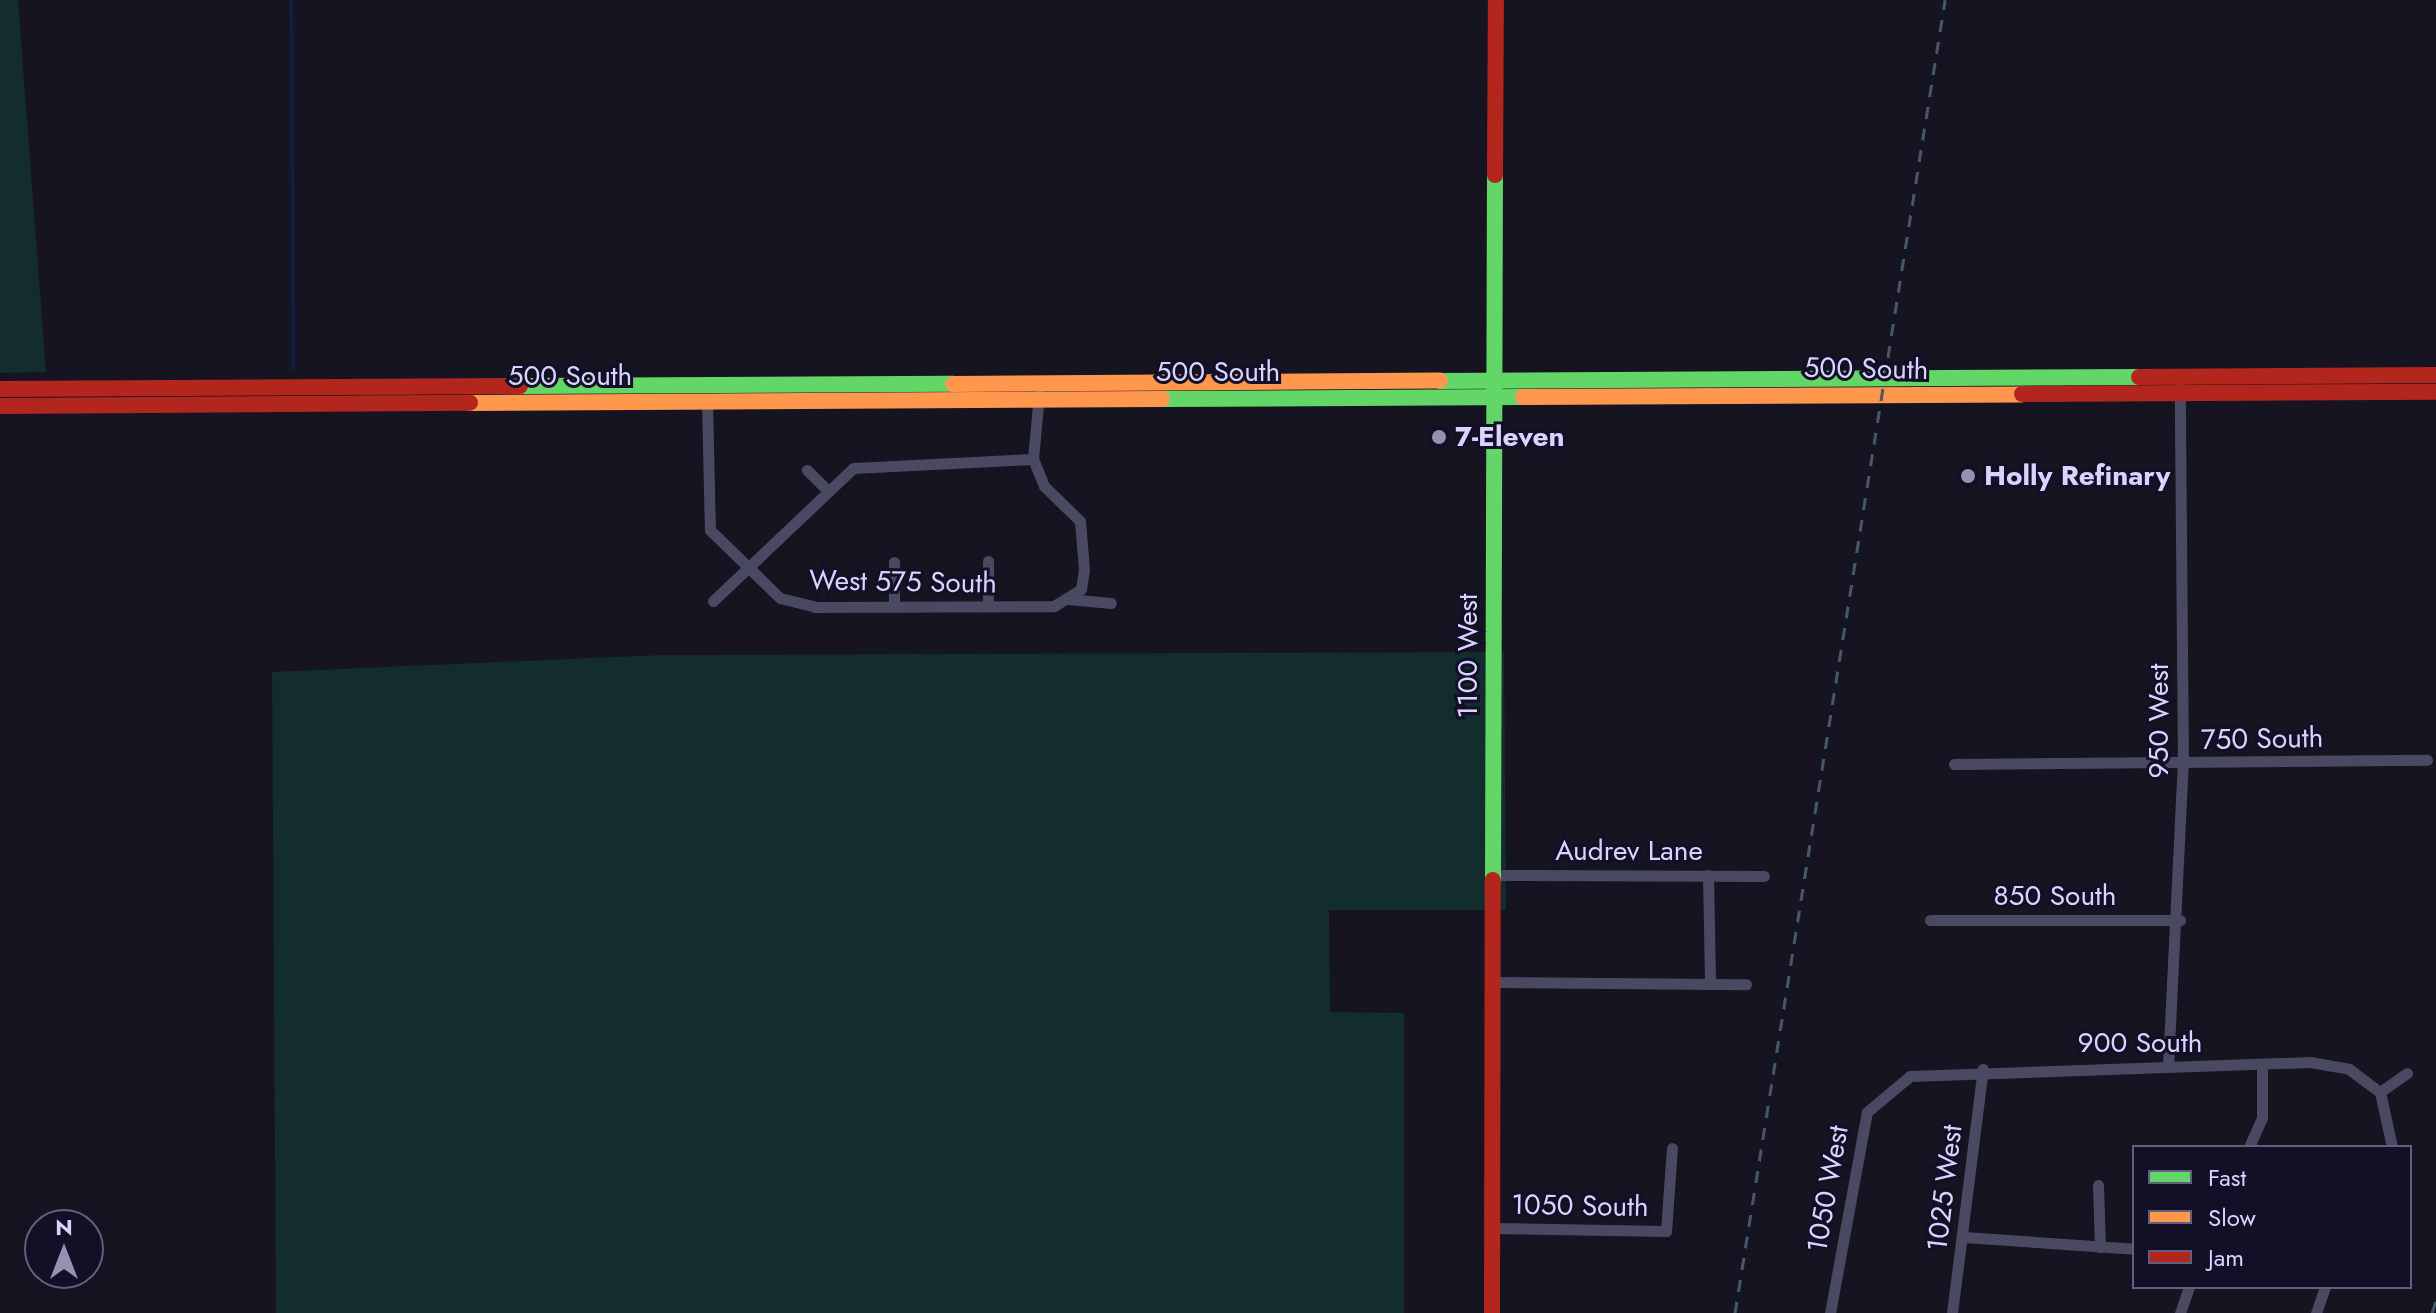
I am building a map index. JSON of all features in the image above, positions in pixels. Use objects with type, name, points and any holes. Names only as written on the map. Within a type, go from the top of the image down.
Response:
[{"type":"main road","name":"1100 West","points":[[1492,1313],[1496,0]]},
{"type":"main road","name":"500 South","points":[[0,389],[1496,378],[2436,375]]},
{"type":"main road","name":"500 South","points":[[0,406],[2436,392]]},
{"type":"street","name":"950 West","points":[[2168,1066],[2180,920],[2183,764],[2180,377]]},
{"type":"street","points":[[1039,381],[1033,459],[1044,486],[1080,521],[1084,570],[1081,589],[1068,599]]},
{"type":"street","name":"West 575 South","points":[[707,401],[710,530],[749,569],[795,605],[1054,606],[1068,599],[1111,603]]},
{"type":"street","points":[[713,601],[828,491],[866,464],[1033,459]]},
{"type":"street","points":[[807,470],[828,491]]},
{"type":"street","points":[[988,561],[988,606]]},
{"type":"street","points":[[894,562],[894,604]]},
{"type":"street","name":"750 South","points":[[1954,764],[2427,760]]},
{"type":"street","name":"Audrev Lane","points":[[1494,875],[1764,876]]},
{"type":"street","points":[[1708,875],[1710,984]]},
{"type":"street","name":"850 South","points":[[1930,920],[2180,920]]},
{"type":"street","points":[[1493,982],[1746,984]]},
{"type":"street","name":"900 South","points":[[1893,1084],[1983,1069],[2262,1067],[2310,1062],[2349,1069],[2380,1092]]},
{"type":"street","points":[[2250,1145],[2262,1118],[2262,1067]]},
{"type":"street","name":"1025 West","points":[[1952,1313],[1983,1069]]},
{"type":"street","points":[[2392,1145],[2380,1092],[2407,1073]]},
{"type":"street","name":"1050 West","points":[[1830,1313],[1867,1112],[1893,1084]]},
{"type":"street","name":"1050 South","points":[[1492,1228],[1666,1231],[1672,1148]]},
{"type":"street","points":[[2098,1185],[2100,1247]]},
{"type":"street","points":[[1964,1237],[2132,1249]]},
{"type":"street","points":[[2180,1313],[2188,1289]]},
{"type":"street","points":[[2316,1313],[2324,1289]]},
{"type":"green space","points":[[0,0],[18,0],[46,372],[0,373]]},
{"type":"green space","points":[[1504,652],[1506,910],[1329,910],[1330,1012],[1404,1013],[1404,1313],[276,1313],[272,672],[659,655]]},
{"type":"waterway","points":[[291,0],[293,369]]},
{"type":"railway","points":[[1735,1313],[1945,0]]},
{"type":"railway","points":[[2432,1313],[2436,1301]]},
{"type":"traffic: fast","points":[[1493,880],[1495,175]]},
{"type":"traffic: fast","points":[[1440,381],[2139,377]]},
{"type":"traffic: fast","points":[[520,386],[953,384]]},
{"type":"traffic: fast","points":[[1162,399],[1523,397]]},
{"type":"traffic: slow","points":[[953,384],[1440,381]]},
{"type":"traffic: slow","points":[[1523,397],[2022,394]]},
{"type":"traffic: slow","points":[[470,403],[1162,399]]},
{"type":"traffic: jam","points":[[1495,175],[1496,0]]},
{"type":"traffic: jam","points":[[2139,377],[2436,375]]},
{"type":"traffic: jam","points":[[0,389],[520,386]]},
{"type":"traffic: jam","points":[[2022,394],[2436,392]]},
{"type":"traffic: jam","points":[[0,406],[470,403]]},
{"type":"traffic: jam","points":[[1492,1313],[1493,880]]},
{"type":"place","name":"7-Eleven","points":[[1439,437]]},
{"type":"place","name":"Holly Refinary","points":[[1968,476]]}]
